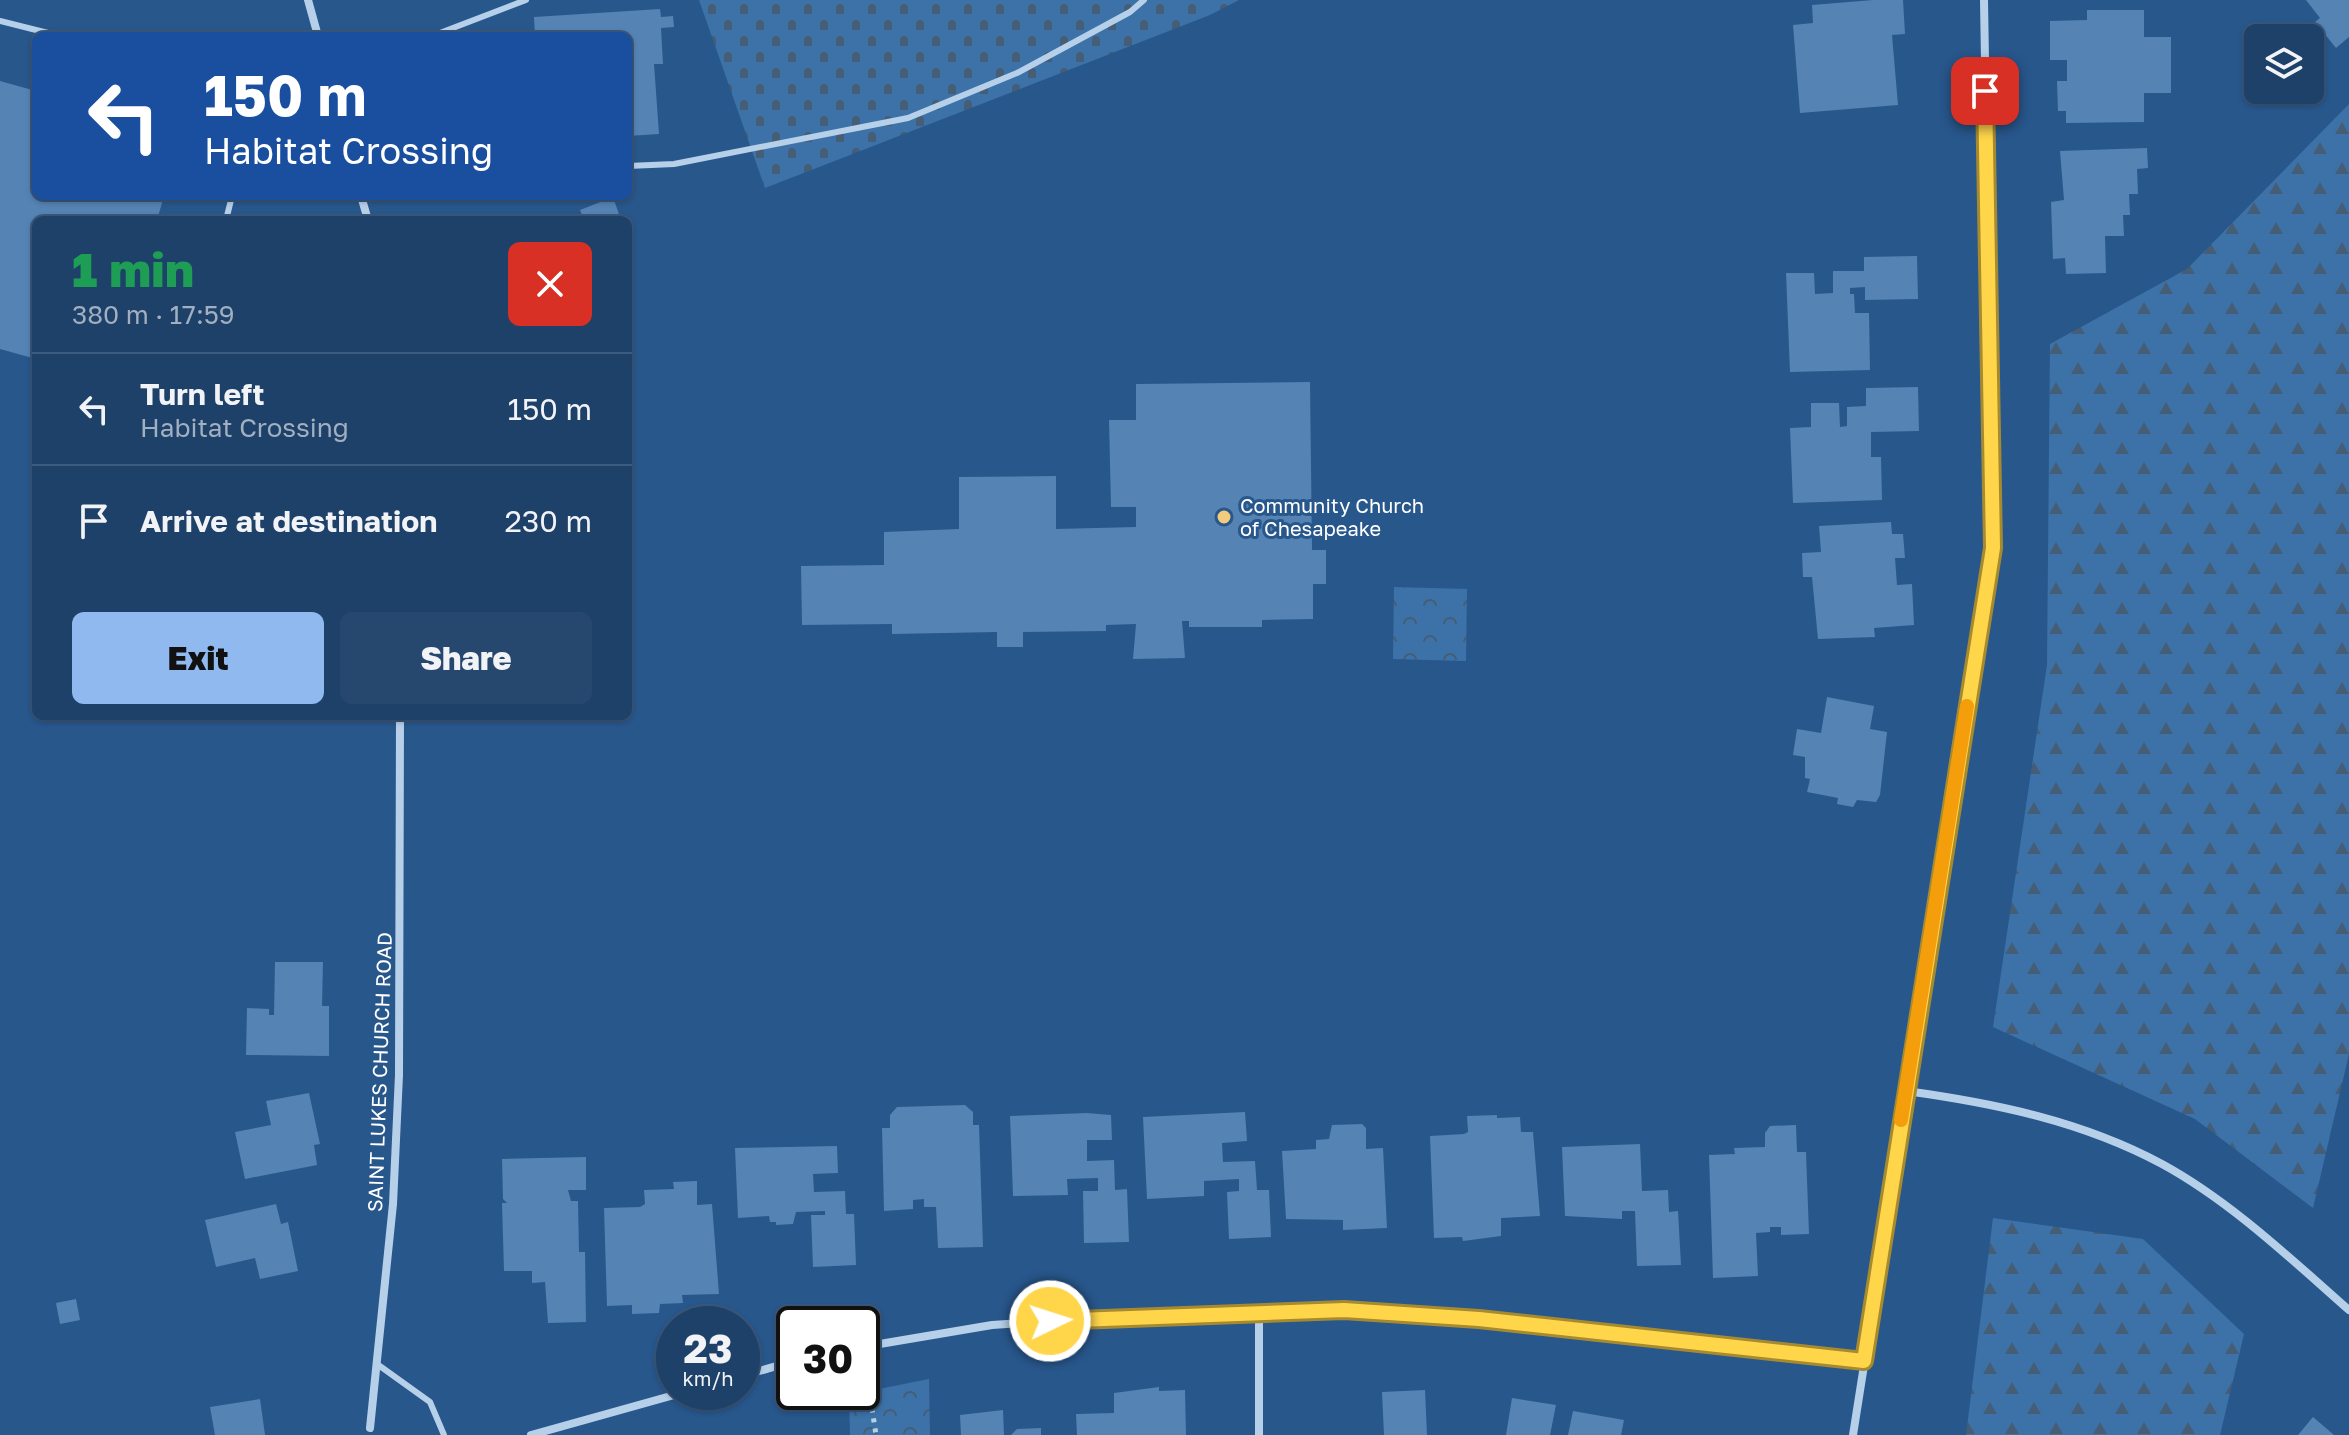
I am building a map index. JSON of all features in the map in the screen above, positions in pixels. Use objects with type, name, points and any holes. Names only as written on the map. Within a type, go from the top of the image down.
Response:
[{"type":"street","points":[[308,0],[317,32]]},
{"type":"street","points":[[1853,1435],[1993,548],[1984,0]]},
{"type":"street","name":"SAINT LUKES CHURCH ROAD","points":[[370,1428],[393,1204],[399,1075],[400,720]]},
{"type":"street","points":[[1906,1091],[1988,1102],[2046,1117],[2163,1164],[2281,1252],[2349,1310]]},
{"type":"street","points":[[880,1344],[992,1325],[1108,1317],[1344,1310],[1479,1319],[1864,1361]]},
{"type":"street","points":[[1259,1312],[1259,1435]]},
{"type":"street","points":[[531,1435],[656,1400]]},
{"type":"lane","points":[[442,32],[526,0]]},
{"type":"lane","points":[[632,166],[674,164],[908,118],[1017,73],[1130,12],[1144,0]]},
{"type":"lane","points":[[0,21],[44,32]]},
{"type":"lane","points":[[377,1364],[430,1402],[444,1435]]},
{"type":"path","points":[[872,1410],[876,1435]]},
{"type":"green space","points":[[699,0],[1239,0],[1210,15],[765,188]]},
{"type":"green space","points":[[2349,104],[2349,1054],[2313,1208],[2195,1119],[1993,1027],[2047,665],[2050,344],[2187,269]]},
{"type":"green space","points":[[1394,587],[1467,589],[1466,661],[1393,659]]},
{"type":"green space","points":[[1993,1218],[2143,1239],[2244,1334],[2220,1435],[1966,1435]]},
{"type":"green space","points":[[929,1379],[930,1435],[850,1435],[849,1410],[880,1410],[880,1389]]},
{"type":"building","points":[[1903,0],[1905,34],[1892,35],[1898,105],[1800,113],[1793,25],[1813,23],[1812,5]]},
{"type":"building","points":[[2306,0],[2349,0],[2349,37],[2336,48],[2324,33],[2324,24],[2315,22],[2320,18]]},
{"type":"building","points":[[660,9],[661,17],[673,16],[674,27],[661,28],[663,64],[654,64],[659,134],[632,136],[632,32],[535,32],[534,17]]},
{"type":"building","points":[[2087,10],[2144,10],[2144,37],[2171,37],[2171,93],[2144,93],[2144,122],[2066,123],[2066,111],[2058,111],[2057,81],[2067,81],[2067,60],[2050,60],[2050,21],[2087,20]]},
{"type":"building","points":[[0,81],[32,90],[32,200],[163,200],[158,216],[32,216],[32,358],[0,349]]},
{"type":"building","points":[[2147,148],[2148,168],[2137,169],[2138,194],[2129,194],[2130,215],[2123,215],[2124,236],[2105,236],[2106,273],[2066,274],[2065,258],[2053,259],[2051,202],[2064,200],[2060,151]]},
{"type":"building","points":[[605,200],[614,200],[620,216],[582,216],[580,210]]},
{"type":"building","points":[[1917,256],[1918,299],[1865,300],[1865,287],[1850,288],[1850,294],[1854,294],[1855,313],[1869,313],[1870,370],[1790,372],[1786,273],[1814,273],[1815,294],[1833,293],[1833,271],[1864,271],[1864,257]]},
{"type":"building","name":"Community Church of Chesapeake","points":[[1310,382],[1312,550],[1326,550],[1326,584],[1313,584],[1313,619],[1262,620],[1262,627],[1189,627],[1189,621],[1182,621],[1185,658],[1133,659],[1136,624],[1106,625],[1106,631],[1023,632],[1023,647],[997,647],[997,632],[892,634],[892,624],[802,625],[801,566],[884,565],[884,532],[959,529],[959,477],[1056,476],[1056,529],[1136,527],[1136,507],[1111,507],[1109,420],[1136,420],[1136,384]]},
{"type":"building","points":[[1918,387],[1919,431],[1871,432],[1871,457],[1881,457],[1882,500],[1793,503],[1790,428],[1811,427],[1811,403],[1839,403],[1840,427],[1847,426],[1847,407],[1866,406],[1866,388]]},
{"type":"building","points":[[1891,522],[1892,534],[1903,534],[1905,558],[1895,558],[1897,585],[1912,584],[1914,625],[1874,628],[1875,637],[1818,639],[1812,577],[1803,577],[1802,553],[1821,552],[1819,526]]},
{"type":"building","points":[[1827,697],[1874,706],[1870,729],[1887,732],[1880,795],[1876,802],[1857,800],[1853,807],[1837,804],[1838,798],[1807,792],[1810,779],[1805,778],[1805,757],[1793,755],[1797,729],[1821,733]]},
{"type":"building","points":[[275,962],[323,962],[322,1006],[329,1006],[329,1056],[246,1055],[247,1008],[269,1009],[269,1015],[274,1015]]},
{"type":"building","points":[[309,1093],[320,1144],[314,1145],[317,1165],[245,1179],[235,1132],[271,1125],[266,1101]]},
{"type":"building","points":[[965,1105],[973,1112],[973,1125],[979,1125],[983,1247],[938,1248],[936,1207],[924,1207],[924,1199],[913,1200],[913,1209],[884,1211],[882,1128],[890,1128],[890,1115],[897,1107]]},
{"type":"building","points":[[1245,1112],[1247,1141],[1222,1143],[1223,1162],[1255,1161],[1257,1190],[1269,1190],[1271,1237],[1229,1239],[1227,1192],[1239,1191],[1239,1179],[1204,1181],[1204,1196],[1147,1199],[1143,1117]]},
{"type":"building","points":[[1111,1115],[1112,1140],[1087,1140],[1087,1161],[1114,1160],[1115,1190],[1127,1189],[1129,1242],[1084,1243],[1083,1191],[1098,1191],[1098,1178],[1067,1179],[1068,1195],[1013,1196],[1010,1116]]},
{"type":"building","points":[[1497,1115],[1497,1118],[1520,1117],[1521,1132],[1533,1132],[1540,1216],[1501,1218],[1501,1236],[1463,1241],[1462,1237],[1434,1238],[1430,1136],[1464,1134],[1468,1132],[1467,1116]]},
{"type":"building","points":[[1362,1124],[1366,1128],[1366,1149],[1383,1148],[1387,1228],[1343,1230],[1343,1220],[1286,1219],[1282,1151],[1316,1149],[1316,1140],[1329,1139],[1332,1125]]},
{"type":"building","points":[[1796,1125],[1797,1152],[1806,1152],[1809,1234],[1781,1235],[1781,1227],[1770,1227],[1770,1232],[1756,1233],[1758,1276],[1713,1278],[1709,1155],[1735,1154],[1734,1148],[1765,1147],[1765,1133],[1770,1126]]},
{"type":"building","points":[[1640,1144],[1642,1191],[1668,1190],[1669,1212],[1678,1211],[1681,1265],[1637,1266],[1635,1211],[1622,1211],[1622,1219],[1565,1216],[1562,1147]]},
{"type":"building","points":[[837,1146],[838,1173],[813,1174],[814,1192],[845,1191],[846,1214],[854,1214],[856,1265],[813,1267],[811,1215],[825,1215],[825,1211],[796,1212],[793,1224],[776,1225],[776,1222],[770,1222],[769,1216],[738,1218],[735,1148]]},
{"type":"building","points":[[586,1157],[586,1190],[568,1190],[571,1201],[578,1201],[579,1252],[585,1252],[586,1322],[548,1323],[545,1282],[532,1283],[532,1271],[504,1271],[502,1203],[507,1203],[503,1199],[502,1159]]},
{"type":"building","points":[[697,1181],[697,1205],[712,1204],[719,1294],[682,1295],[683,1303],[660,1304],[656,1306],[656,1313],[632,1314],[632,1305],[607,1306],[604,1208],[640,1207],[645,1204],[644,1190],[674,1189],[673,1182]]},
{"type":"building","points":[[276,1204],[281,1224],[288,1222],[298,1271],[260,1279],[255,1258],[216,1267],[205,1220]]},
{"type":"building","points":[[76,1299],[80,1320],[60,1324],[56,1303]]},
{"type":"building","points":[[1159,1387],[1159,1391],[1185,1390],[1186,1435],[1077,1435],[1076,1414],[1114,1413],[1114,1393]]},
{"type":"building","points":[[1425,1390],[1427,1435],[1384,1435],[1382,1392]]},
{"type":"building","points":[[1512,1398],[1556,1405],[1550,1435],[1506,1435]]},
{"type":"building","points":[[260,1399],[265,1435],[215,1435],[210,1407]]},
{"type":"building","points":[[1003,1410],[1004,1435],[961,1435],[960,1415]]},
{"type":"building","points":[[1573,1411],[1624,1420],[1621,1435],[1568,1435]]},
{"type":"building","points":[[2313,1417],[2334,1435],[2298,1435]]},
{"type":"building","points":[[1041,1428],[1041,1435],[1011,1435],[1017,1429]]},
{"type":"slow traffic","points":[[1901,1120],[1967,706]]},
{"type":"place","name":"Community Church of Chesapeake","points":[[1224,517]]},
{"type":"route","points":[[1050,1321],[1344,1310],[1479,1319],[1864,1361],[1993,548],[1985,91]]}]
